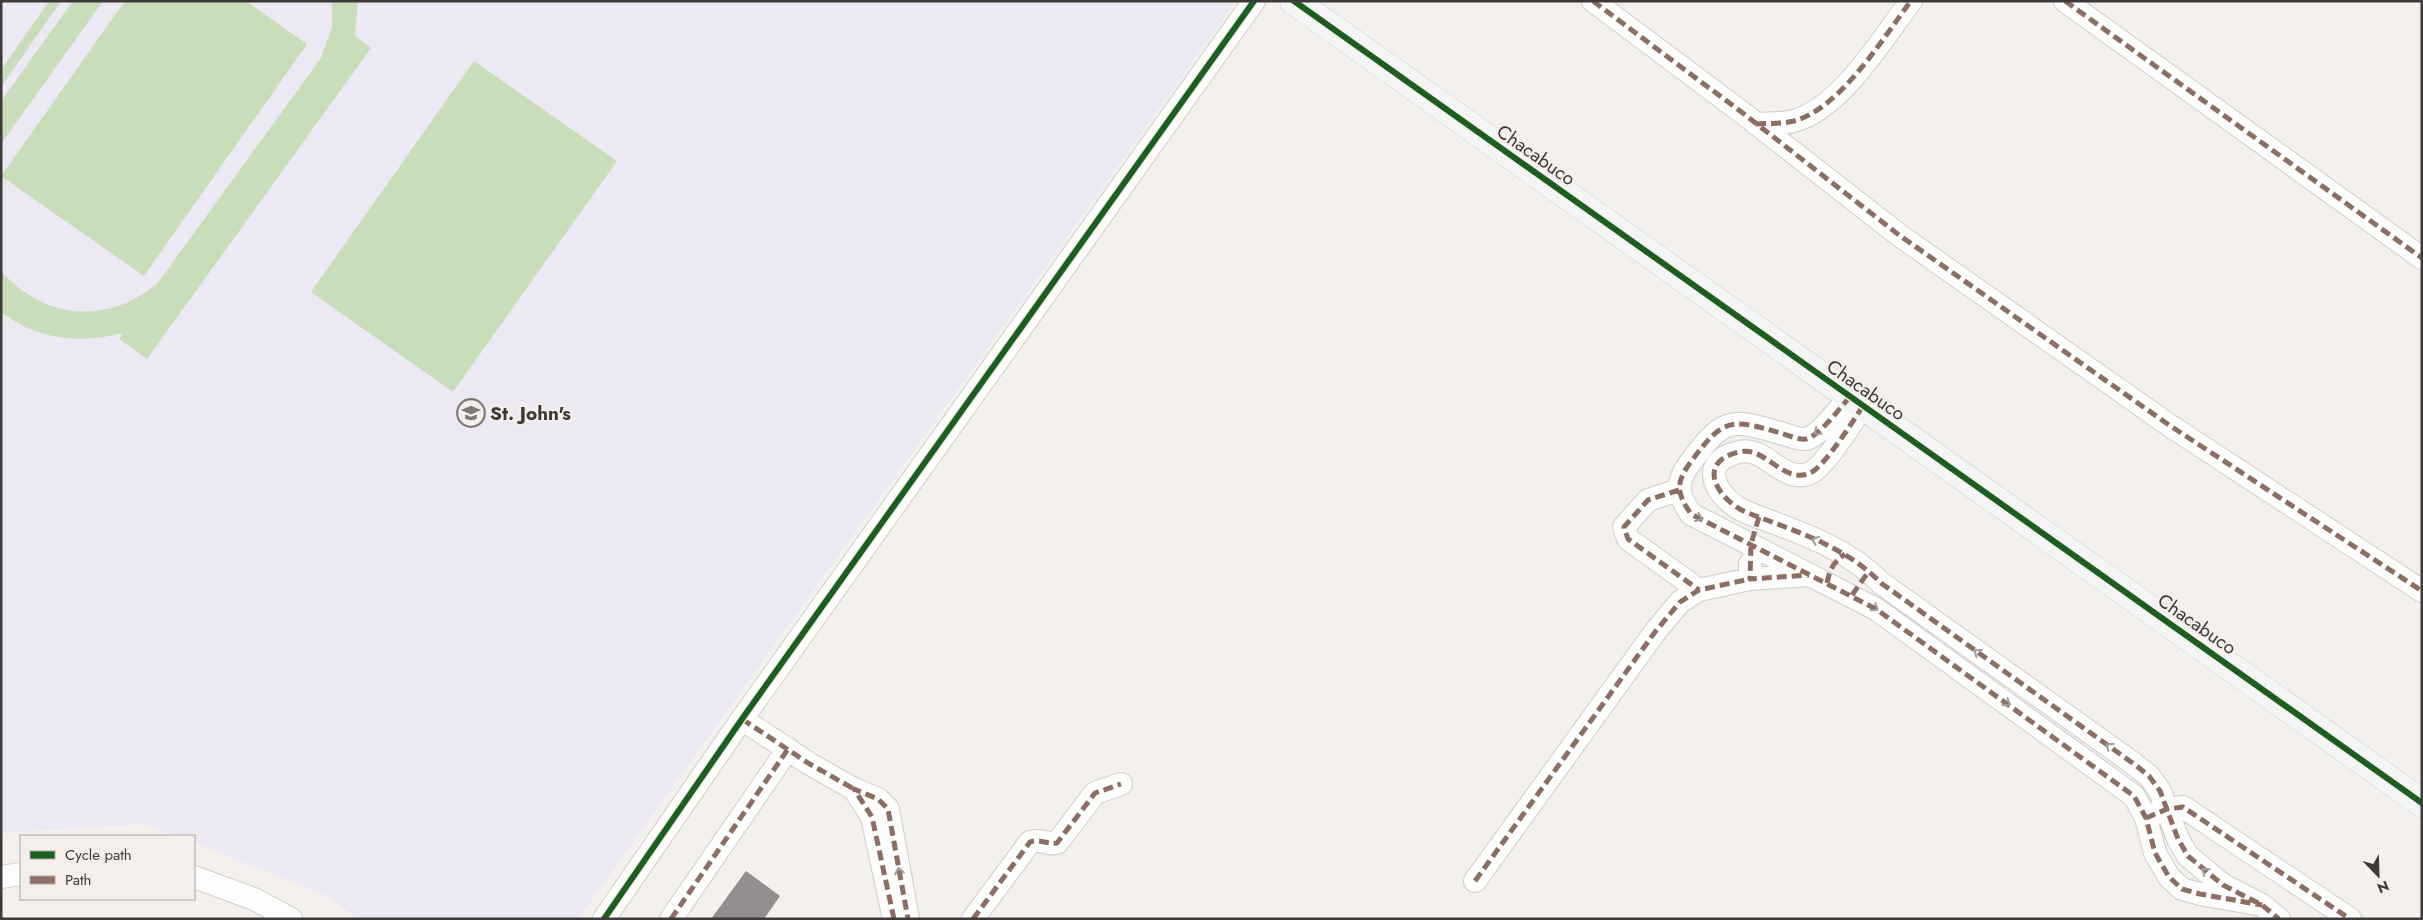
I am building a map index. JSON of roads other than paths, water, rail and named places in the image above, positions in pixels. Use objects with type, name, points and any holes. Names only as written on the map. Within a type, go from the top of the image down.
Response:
[{"type":"street","points":[[604,919],[742,719],[1254,1]]},
{"type":"street","name":"Chacabuco","points":[[1294,1],[2422,803]]},
{"type":"street","points":[[1756,124],[1795,120],[1811,113],[1828,102],[1846,87],[1911,1]]},
{"type":"street","points":[[2065,1],[2422,258]]},
{"type":"street","points":[[1602,4],[1899,235],[2169,425],[2422,591]]},
{"type":"street","points":[[1857,401],[1816,434],[1806,439],[1747,423],[1726,426],[1712,433],[1682,474],[1679,490],[1682,502],[1691,514],[1876,608],[2157,813],[2183,807],[2350,919]]},
{"type":"street","points":[[1857,401],[1824,460],[1812,472],[1798,475],[1786,472],[1756,454],[1743,451],[1720,460],[1714,469],[1715,480],[1724,499],[1744,511],[1846,554],[1869,571],[1881,583],[2134,764],[2149,776],[2160,791],[2155,853],[2169,877],[2182,889],[2270,912]]},
{"type":"street","points":[[1679,490],[1648,500],[1624,527],[1628,539],[1698,590]]},
{"type":"street","points":[[1750,579],[1751,544],[1759,517]]},
{"type":"street","points":[[1475,881],[1655,632],[1680,602],[1698,590],[1750,579],[1819,579],[1830,570],[1834,562],[1846,554]]},
{"type":"street","points":[[1852,595],[1869,571]]},
{"type":"street","points":[[742,719],[854,789],[878,799],[888,809],[908,919]]},
{"type":"street","points":[[671,919],[788,749]]},
{"type":"street","points":[[973,919],[1030,842],[1036,840],[1050,844],[1057,842],[1095,793],[1121,784]]},
{"type":"street","points":[[854,789],[872,817],[894,919]]},
{"type":"street","points":[[1,877],[20,874]]},
{"type":"street","points":[[195,878],[254,899],[291,919]]},
{"type":"place","name":"St. John's","points":[[471,413]]}]
